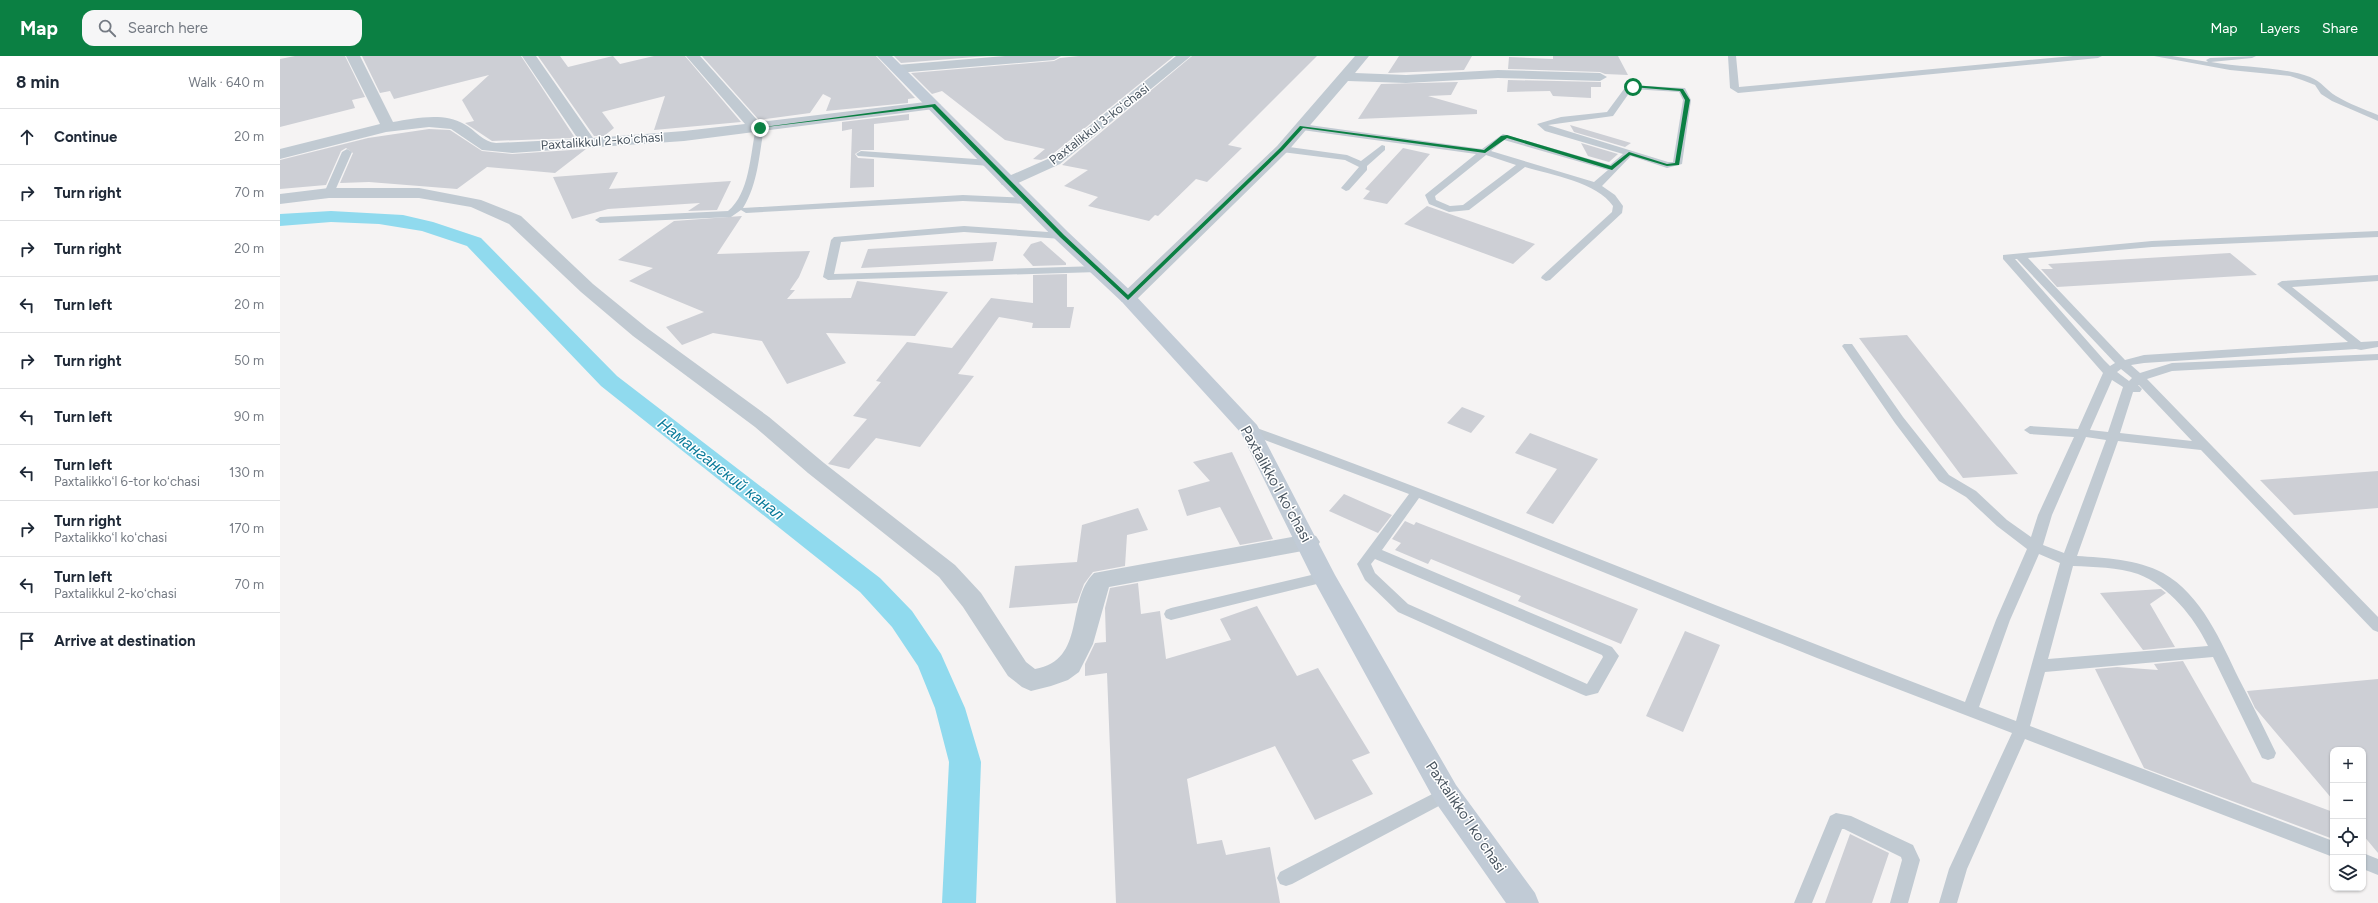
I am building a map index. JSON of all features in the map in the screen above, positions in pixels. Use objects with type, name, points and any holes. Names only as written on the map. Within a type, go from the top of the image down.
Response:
[{"type":"street","points":[[353,56],[389,128]]},
{"type":"street","points":[[529,56],[588,142]]},
{"type":"street","points":[[693,56],[758,128]]},
{"type":"street","points":[[890,62],[1054,56]]},
{"type":"street","name":"Paxtalikkul 3-koʻchasi","points":[[1008,182],[1055,161],[1184,56]]},
{"type":"street","points":[[1128,298],[1282,149],[1362,56]]},
{"type":"street","name":"Paxtalikkoʻl koʻchasi","points":[[890,62],[1062,236],[1128,298],[1250,430],[1308,542],[1324,578],[1446,794],[1524,903]]},
{"type":"street","points":[[1344,77],[1406,79],[1498,74],[1600,77]]},
{"type":"street","name":"Paxtalikkul 2-koʻchasi","points":[[280,154],[389,128],[422,123],[456,124],[481,144],[494,147],[512,148],[684,136],[934,105]]},
{"type":"street","points":[[280,199],[329,193],[419,193],[475,203],[515,220],[587,288],[640,332],[762,422],[816,468],[947,570],[972,600],[1017,670],[1031,680],[1053,676],[1064,670],[1072,661],[1081,640],[1096,585],[1102,579],[1308,542]]},
{"type":"lane","points":[[1732,56],[1734,88],[1738,90],[2098,56]]},
{"type":"lane","points":[[2158,56],[2230,68],[2291,74],[2318,83],[2324,92],[2335,99],[2378,118]]},
{"type":"lane","points":[[2176,59],[2208,60],[2252,56]]},
{"type":"lane","points":[[1633,87],[1682,90],[1688,100],[1677,164],[1667,165],[1629,153],[1548,129],[1541,124],[1562,120],[1605,116],[1610,114],[1630,88],[1633,87]]},
{"type":"lane","points":[[1302,127],[1485,152],[1596,186],[1612,197],[1618,206],[1617,213],[1546,278]]},
{"type":"lane","points":[[600,220],[734,212],[747,194],[758,128]]},
{"type":"lane","points":[[1524,163],[1466,208],[1449,208],[1432,202],[1430,195],[1503,137],[1612,168]]},
{"type":"lane","points":[[1362,165],[1382,148]]},
{"type":"lane","points":[[1282,149],[1347,158],[1362,165]]},
{"type":"lane","points":[[329,193],[347,152]]},
{"type":"lane","points":[[1596,186],[1613,170],[1612,168],[1629,153]]},
{"type":"lane","points":[[861,154],[990,163]]},
{"type":"lane","points":[[1346,188],[1364,168],[1362,165]]},
{"type":"lane","points":[[746,210],[963,198],[1027,201]]},
{"type":"lane","points":[[1062,236],[964,229],[838,239],[836,240],[828,277],[1098,269]]},
{"type":"lane","points":[[2378,234],[2152,244],[2006,257],[2110,371],[2134,382],[2156,397],[2378,626]]},
{"type":"lane","points":[[2020,256],[2122,364],[2134,382]]},
{"type":"lane","points":[[2377,358],[2358,345],[2282,284],[2378,278]]},
{"type":"lane","points":[[1970,709],[2003,620],[2035,547],[2045,515],[2110,371],[2122,364],[2144,359],[2378,344]]},
{"type":"lane","points":[[1848,346],[1900,420],[1944,478],[1971,494],[2002,523],[2035,547],[2068,560],[2123,565],[2158,577],[2179,594],[2206,627],[2219,650],[2268,753]]},
{"type":"lane","points":[[2244,352],[2255,364]]},
{"type":"lane","points":[[1948,903],[1958,869],[2021,730],[2068,560],[2134,382],[2153,370],[2172,367],[2377,358]]},
{"type":"lane","points":[[1250,430],[1417,492],[1822,654],[1970,709],[2021,730],[2330,848]]},
{"type":"lane","points":[[2030,430],[2083,433],[2203,446]]},
{"type":"lane","points":[[1373,552],[1607,651],[1611,656],[1593,688],[1586,690],[1403,608],[1370,576],[1364,564],[1417,492]]},
{"type":"lane","points":[[1171,614],[1324,578]]},
{"type":"lane","points":[[2038,666],[2219,650]]},
{"type":"lane","points":[[1286,878],[1446,794]]},
{"type":"lane","points":[[1803,903],[1836,821],[1845,821],[1907,851],[1911,860],[1899,903]]},
{"type":"lane","points":[[2366,862],[2378,866]]},
{"type":"building","points":[[295,56],[345,56],[365,97],[352,100],[355,108],[280,127],[280,59]]},
{"type":"building","points":[[362,56],[521,56],[575,138],[492,141],[465,123],[474,121],[462,100],[489,75],[394,99],[390,91],[380,93]]},
{"type":"building","points":[[538,56],[560,56],[568,67],[613,56],[620,64],[654,56],[685,56],[741,122],[654,130],[665,96],[602,112],[614,128],[604,136],[594,136]]},
{"type":"building","points":[[702,56],[876,56],[915,98],[908,99],[908,103],[826,111],[831,98],[823,94],[810,113],[759,120]]},
{"type":"building","points":[[894,56],[987,56],[901,63]]},
{"type":"building","points":[[1079,56],[1174,56],[1049,157],[1041,160],[1033,159],[1045,149],[1005,140],[942,91],[932,94],[911,73],[1054,61],[1060,58]]},
{"type":"building","points":[[1192,56],[1317,56],[1228,145],[1242,148],[1207,182],[1196,179],[1158,216],[1155,215],[1149,221],[1088,206],[1098,197],[1064,186],[1088,170],[1062,165]]},
{"type":"building","points":[[1399,56],[1472,56],[1464,70],[1388,73]]},
{"type":"building","points":[[1553,56],[1618,56],[1628,75],[1605,74],[1600,72],[1508,69],[1509,57],[1553,59]]},
{"type":"building","points":[[1508,80],[1601,82],[1601,87],[1591,87],[1591,98],[1553,96],[1550,91],[1507,92]]},
{"type":"building","points":[[1458,82],[1451,95],[1428,96],[1477,110],[1477,114],[1358,119],[1381,84]]},
{"type":"building","points":[[909,114],[909,120],[874,124],[874,150],[861,150],[855,154],[858,158],[874,159],[874,187],[850,188],[852,129],[842,131],[842,122]]},
{"type":"building","points":[[1570,125],[1631,143],[1625,147],[1574,132]]},
{"type":"building","points":[[429,129],[450,130],[482,151],[512,154],[586,149],[555,173],[487,167],[457,189],[369,182],[340,183],[353,153],[346,148],[341,151],[326,185],[280,189],[280,160],[368,138]]},
{"type":"building","points":[[1581,143],[1618,154],[1609,162],[1588,156]]},
{"type":"building","points":[[1403,148],[1430,154],[1387,204],[1363,199],[1370,191],[1365,189]]},
{"type":"building","points":[[618,172],[609,189],[731,181],[717,210],[688,211],[700,203],[608,209],[572,219],[553,177]]},
{"type":"building","points":[[1427,206],[1535,244],[1513,264],[1404,224]]},
{"type":"building","points":[[742,216],[717,254],[810,251],[799,277],[790,290],[795,290],[787,299],[851,298],[857,281],[948,292],[915,336],[826,333],[846,363],[787,384],[762,341],[713,333],[682,345],[666,327],[704,312],[629,281],[653,268],[618,260],[674,221]]},
{"type":"building","points":[[1041,241],[1066,263],[1066,265],[1033,266],[1023,255],[1031,244]]},
{"type":"building","points":[[997,242],[993,261],[861,268],[868,249]]},
{"type":"building","points":[[2230,253],[2257,275],[2057,287],[2041,269],[2053,269],[2048,264]]},
{"type":"building","points":[[1067,274],[1067,307],[1074,307],[1070,328],[1032,328],[1033,323],[999,317],[958,374],[974,376],[920,447],[876,438],[849,469],[828,464],[867,419],[853,416],[881,382],[876,381],[907,342],[952,348],[991,298],[1033,303],[1033,275]]},
{"type":"building","points":[[1907,335],[2018,474],[1963,478],[1859,338]]},
{"type":"building","points":[[1462,407],[1485,416],[1471,433],[1447,423]]},
{"type":"building","points":[[1530,433],[1598,459],[1553,524],[1526,513],[1557,469],[1515,453]]},
{"type":"building","points":[[1232,452],[1273,539],[1240,545],[1220,507],[1187,516],[1178,490],[1210,481],[1193,462]]},
{"type":"building","points":[[2378,471],[2378,508],[2294,515],[2260,480]]},
{"type":"building","points":[[1344,494],[1392,515],[1378,533],[1329,511]]},
{"type":"building","points":[[1138,508],[1148,530],[1127,535],[1125,566],[1093,572],[1084,584],[1077,603],[1009,608],[1015,566],[1077,562],[1082,525]]},
{"type":"building","points":[[1405,521],[1414,525],[1416,522],[1638,609],[1621,644],[1518,601],[1521,596],[1431,559],[1428,564],[1395,550],[1401,543],[1392,539]]},
{"type":"building","points":[[1138,583],[1141,614],[1160,611],[1166,659],[1231,640],[1220,619],[1257,606],[1297,676],[1318,668],[1370,753],[1352,760],[1373,794],[1315,820],[1275,746],[1187,779],[1197,844],[1222,840],[1226,855],[1270,847],[1280,903],[1116,903],[1107,673],[1085,676],[1085,664],[1095,643],[1106,642],[1105,608],[1110,588]]},
{"type":"building","points":[[2161,589],[2166,593],[2150,604],[2175,647],[2143,650],[2100,593]]},
{"type":"building","points":[[1685,631],[1720,645],[1683,732],[1646,716]]},
{"type":"building","points":[[2183,661],[2252,782],[2330,811],[2330,838],[2144,768],[2095,669],[2117,667],[2158,670],[2154,664]]},
{"type":"building","points":[[2378,679],[2378,853],[2366,839],[2366,747],[2330,747],[2330,796],[2255,708],[2247,691]]},
{"type":"building","points":[[1850,834],[1889,853],[1872,903],[1825,903]]},
{"type":"waterway","name":"Наманганский канал","points":[[280,220],[331,217],[379,218],[426,226],[474,242],[609,381],[870,585],[902,619],[931,662],[950,708],[965,762],[959,903]]},
{"type":"route","points":[[760,128],[934,105],[1062,236],[1128,298],[1282,149],[1302,127],[1485,152],[1503,137],[1507,137],[1612,168],[1629,153],[1667,165],[1673,166],[1677,164],[1688,100],[1682,90],[1633,87]]}]
